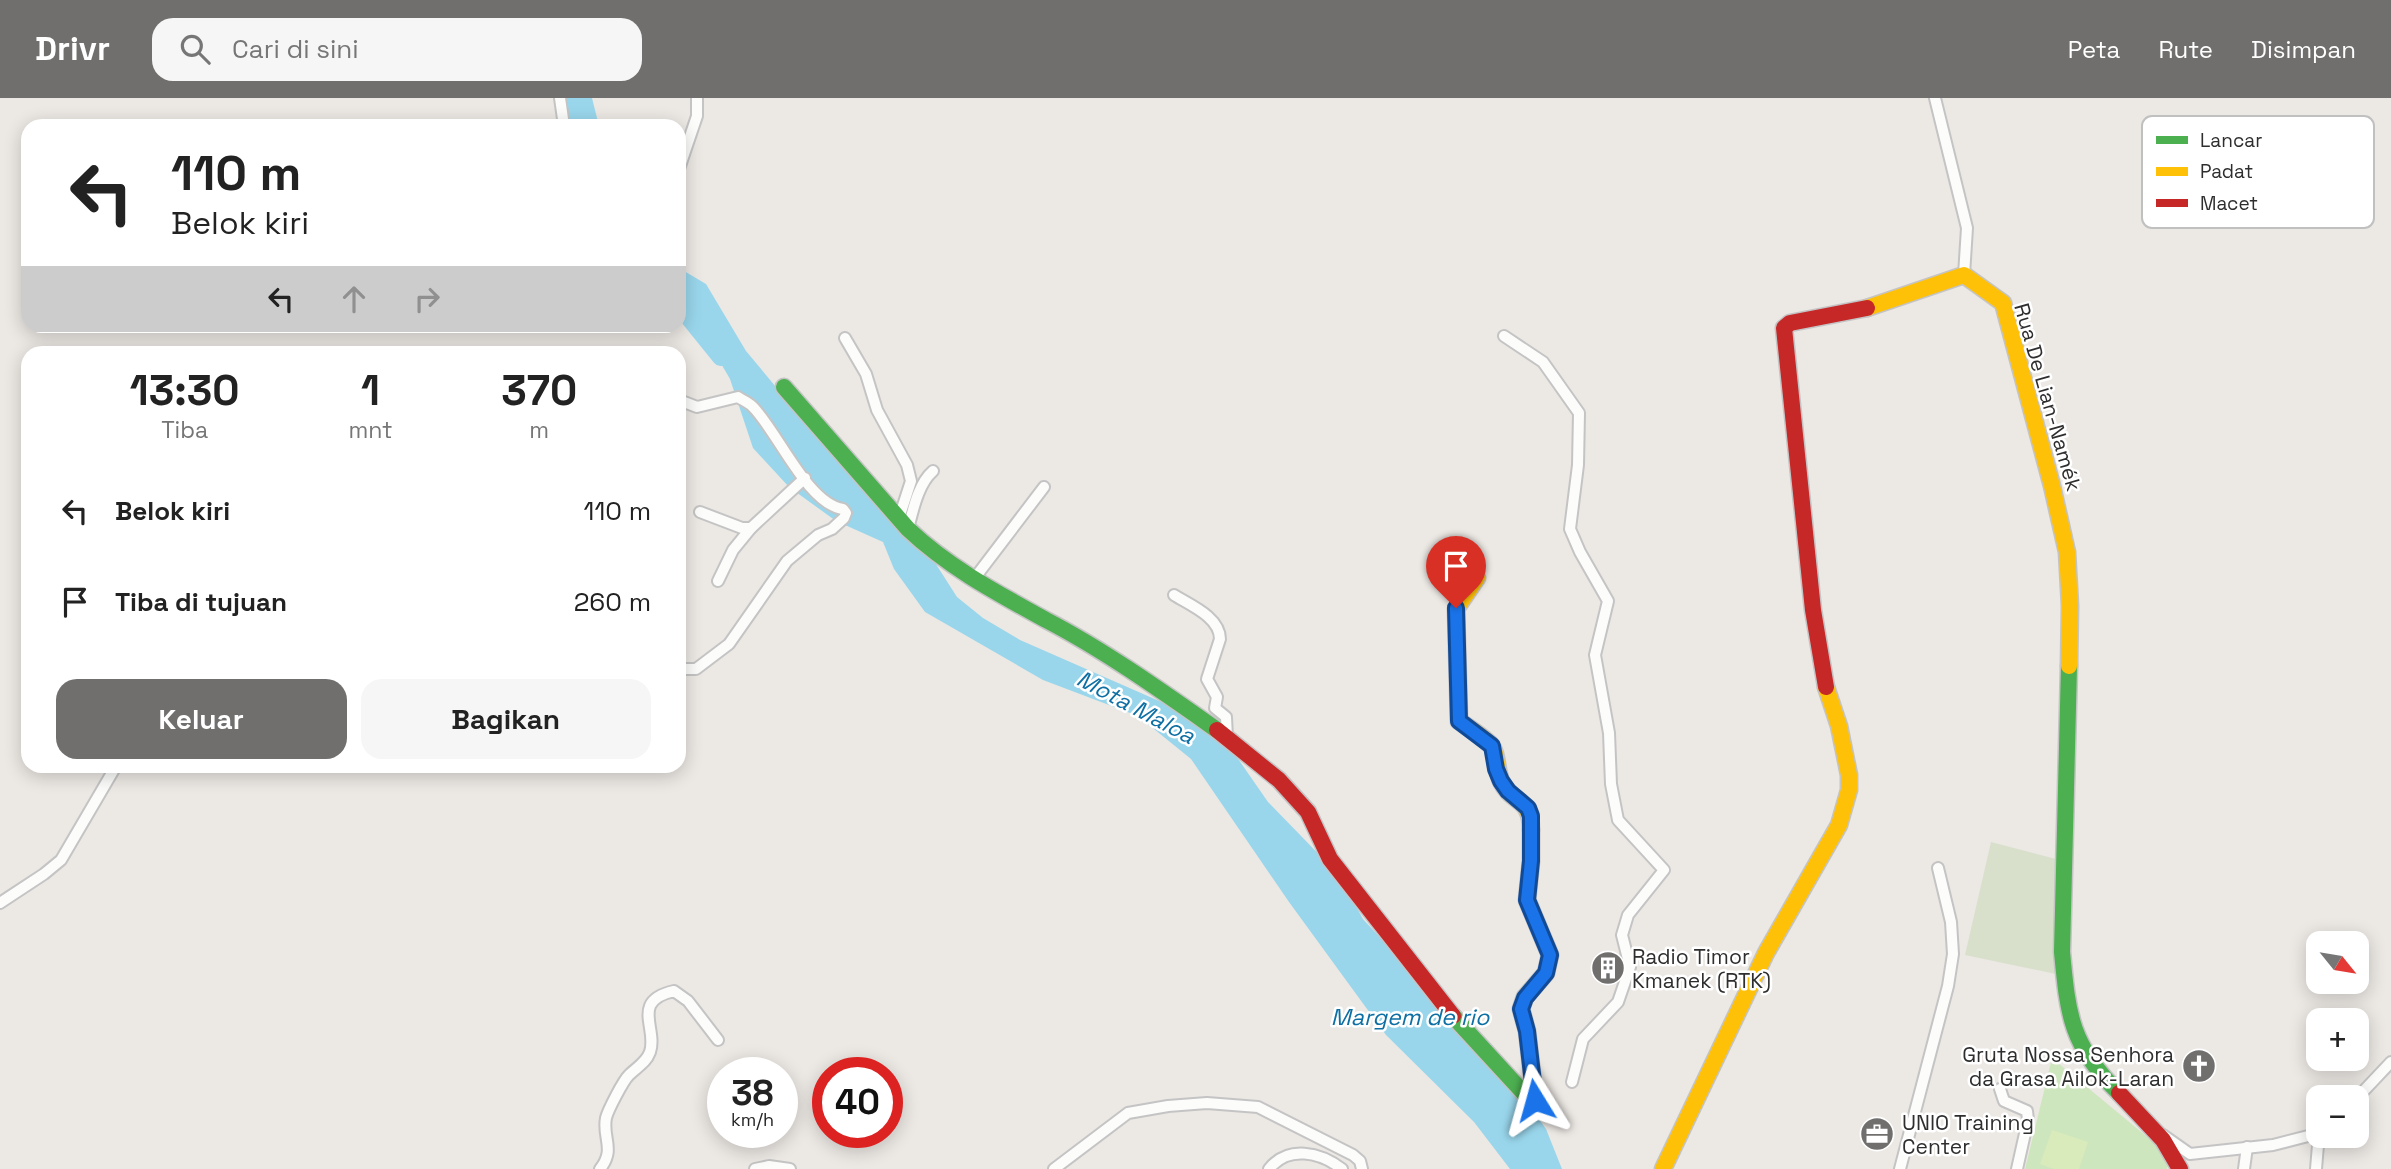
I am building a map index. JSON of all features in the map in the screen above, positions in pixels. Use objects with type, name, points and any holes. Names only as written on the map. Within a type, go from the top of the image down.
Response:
[{"type":"street","points":[[560,98],[563,119]]},
{"type":"street","points":[[686,149],[697,117],[697,98]]},
{"type":"street","points":[[1663,1169],[1766,953],[1839,825],[1849,790],[1839,726],[1825,680],[1808,575],[1784,328],[1790,323],[1863,309],[1964,275],[1967,228],[1935,98]]},
{"type":"street","name":"Rua De Lian-Namék","points":[[1964,275],[2003,303],[2067,552],[2070,606],[2062,952],[2068,1007],[2091,1063],[2158,1131],[2180,1169]]},
{"type":"street","points":[[1503,337],[1543,362],[1579,413],[1578,465],[1570,529],[1608,601],[1595,655],[1609,733],[1611,784],[1618,820],[1664,870],[1628,915],[1622,935],[1630,967],[1618,1002],[1583,1038],[1572,1082]]},
{"type":"street","points":[[845,338],[866,374],[877,410],[907,465],[911,481],[904,523]]},
{"type":"street","points":[[784,387],[929,549],[1016,605],[1055,625],[1163,692],[1227,737],[1279,780],[1308,812],[1331,859],[1416,971],[1466,1032],[1532,1102],[1535,1102],[1527,1031],[1521,1009],[1525,998],[1546,973],[1550,955],[1527,900],[1531,861],[1531,816],[1528,808],[1508,791],[1501,781],[1492,746],[1459,721],[1458,716],[1456,608],[1477,578]]},
{"type":"street","points":[[686,403],[697,407],[738,397],[752,406],[805,478],[833,507],[843,509],[846,513],[832,529],[818,535],[787,561],[729,644],[696,669],[686,670]]},
{"type":"street","points":[[904,523],[933,471]]},
{"type":"street","points":[[718,581],[733,550],[751,528],[805,478]]},
{"type":"street","points":[[974,579],[1044,487]]},
{"type":"street","points":[[701,512],[742,528],[751,528]]},
{"type":"street","points":[[1174,595],[1210,619],[1220,632],[1207,679],[1217,697],[1215,708],[1226,717],[1227,737]]},
{"type":"street","points":[[0,903],[61,860],[112,773]]},
{"type":"street","points":[[1900,1169],[1948,986],[1953,954],[1951,922],[1938,868]]},
{"type":"street","points":[[600,1169],[609,1148],[605,1120],[608,1113],[629,1075],[637,1070],[649,1055],[653,1041],[647,1017],[652,1003],[664,994],[674,991],[688,1001],[718,1040]]},
{"type":"street","points":[[2369,1085],[2391,1062]]},
{"type":"street","points":[[2000,1089],[2004,1101],[2027,1111],[2028,1120],[2017,1169]]},
{"type":"street","points":[[1054,1169],[1128,1113],[1168,1105],[1207,1103],[1258,1107],[1353,1155],[1360,1161],[1362,1169]]},
{"type":"street","points":[[2158,1131],[2190,1153],[2273,1144],[2306,1136]]},
{"type":"street","points":[[2244,1169],[2247,1147]]},
{"type":"street","points":[[2316,1169],[2318,1148]]},
{"type":"street","points":[[1269,1169],[1274,1163],[1294,1153],[1313,1153],[1340,1168]]},
{"type":"street","points":[[755,1169],[769,1166],[790,1169]]},
{"type":"green space","points":[[1991,842],[2056,859],[2056,974],[1965,955]]},
{"type":"green space","points":[[2052,1058],[2169,1155],[2167,1169],[2025,1169]]},
{"type":"green space","points":[[2052,1130],[2088,1142],[2079,1169],[2054,1169],[2040,1164]]},
{"type":"water","points":[[562,98],[592,98],[597,119],[563,119]]},
{"type":"water","name":"Margem de rio","points":[[686,272],[706,284],[746,351],[836,459],[895,526],[932,558],[957,597],[983,618],[1020,640],[1166,704],[1225,740],[1268,802],[1338,874],[1363,919],[1512,1081],[1546,1129],[1562,1169],[1510,1169],[1474,1122],[1386,1035],[1289,902],[1191,759],[1138,716],[1043,680],[925,612],[894,569],[883,542],[836,521],[789,487],[753,448],[730,379],[686,308]]},
{"type":"waterway","name":"Mota Maloa","points":[[686,314],[721,357]]},
{"type":"traffic: fast","points":[[784,387],[923,543],[974,579],[1111,658],[1217,730]]},
{"type":"traffic: fast","points":[[2069,666],[2062,952],[2064,975],[2070,1012],[2081,1045],[2119,1093]]},
{"type":"traffic: fast","points":[[1453,1016],[1532,1102],[1535,1100],[1527,1031],[1521,1009],[1525,997],[1546,973],[1550,955],[1527,900],[1531,830]]},
{"type":"traffic: slow","points":[[1867,308],[1964,275],[2003,303],[2067,552],[2069,666]]},
{"type":"traffic: slow","points":[[1477,578],[1456,609],[1459,721],[1493,748],[1501,781],[1505,789],[1528,811],[1531,830]]},
{"type":"traffic: slow","points":[[1663,1169],[1766,953],[1839,825],[1849,790],[1849,775],[1839,726],[1826,687]]},
{"type":"traffic: jam","points":[[1826,687],[1813,610],[1784,328],[1790,323],[1867,308]]},
{"type":"traffic: jam","points":[[1217,730],[1279,780],[1308,812],[1330,859],[1453,1016]]},
{"type":"traffic: jam","points":[[2119,1093],[2163,1140],[2180,1169]]},
{"type":"place","name":"Radio Timor Kmanek (RTK)","points":[[1608,968]]},
{"type":"place","name":"Gruta Nossa Senhora da Grasa Ailok-Laran","points":[[2199,1066]]},
{"type":"place","name":"UNIO Training Center","points":[[1877,1134]]},
{"type":"route","points":[[1456,608],[1459,721],[1492,746],[1501,781],[1508,791],[1528,808],[1531,816],[1531,861],[1527,900],[1550,955],[1546,973],[1525,998],[1521,1009],[1527,1031],[1535,1100]]}]
